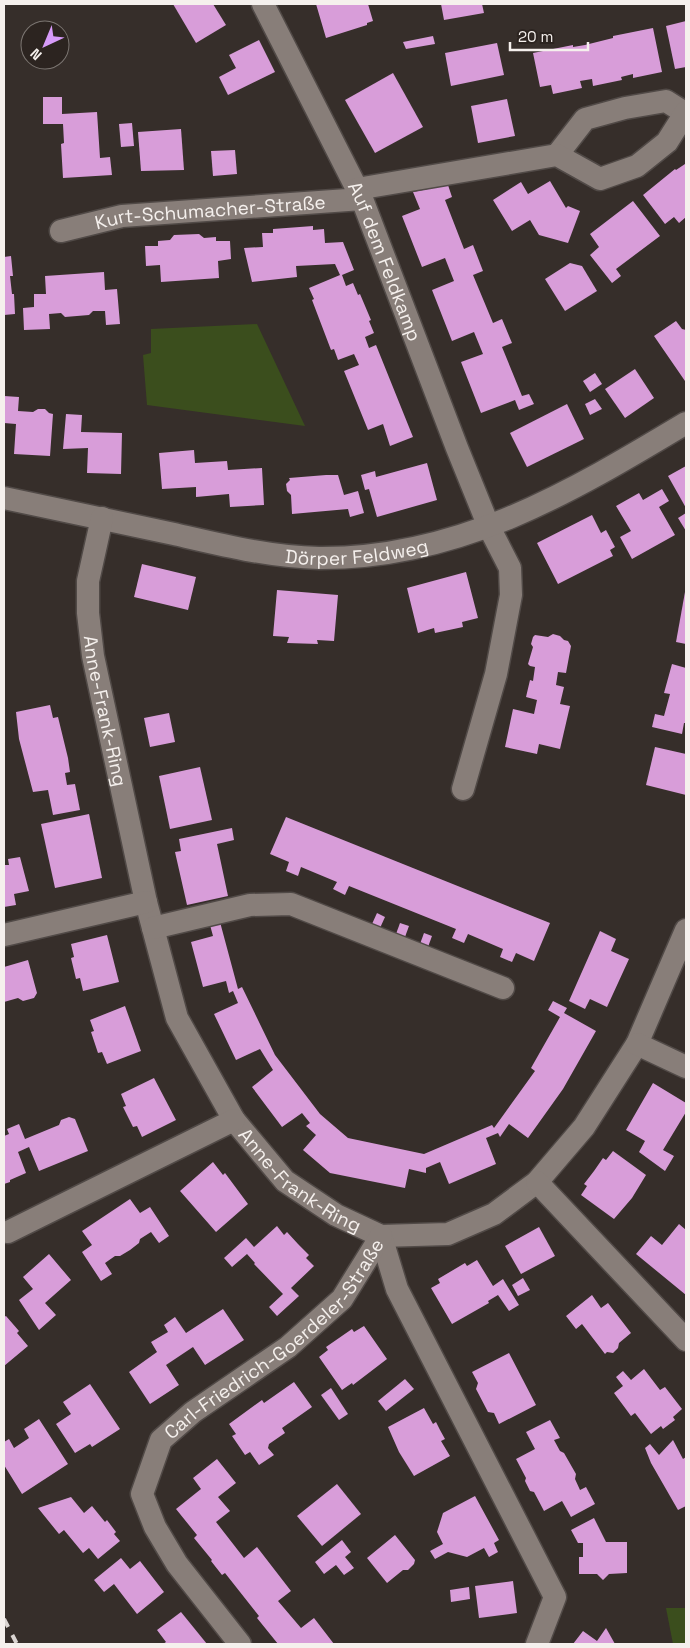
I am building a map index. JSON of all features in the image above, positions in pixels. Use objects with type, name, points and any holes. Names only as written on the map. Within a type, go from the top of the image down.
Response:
[{"type":"street","name":"Auf dem Feldkamp","points":[[263,4],[360,194],[457,448],[489,527],[510,568],[512,595],[496,674],[463,789]]},
{"type":"street","points":[[666,101],[686,113],[668,142],[636,166],[600,178],[557,155],[585,119],[625,108],[666,101]]},
{"type":"street","name":"Kurt-Schumacher-Straße","points":[[61,231],[122,216],[360,194],[557,155]]},
{"type":"street","name":"Dörper Feldweg","points":[[4,498],[254,552],[318,558],[377,555],[438,544],[521,514],[608,470],[686,423]]},
{"type":"street","name":"Anne-Frank-Ring","points":[[102,518],[88,581],[88,613],[93,656],[146,902],[177,1018],[234,1120],[285,1181],[336,1215],[381,1236],[448,1234],[494,1214],[537,1182],[584,1127],[637,1044],[686,930]]},
{"type":"street","points":[[4,935],[146,902]]},
{"type":"street","points":[[153,928],[250,905],[291,904],[503,988]]},
{"type":"street","points":[[637,1044],[686,1067]]},
{"type":"street","name":"Anne-Frank-Ring","points":[[8,1232],[234,1120]]},
{"type":"street","points":[[537,1182],[686,1340]]},
{"type":"street","name":"Carl-Friedrich-Goerdeler-Straße","points":[[240,1644],[177,1564],[155,1528],[142,1494],[161,1440],[193,1412],[288,1347],[342,1299],[381,1236]]},
{"type":"street","name":"Carl-Friedrich-Goerdeler-Straße","points":[[381,1236],[397,1289],[555,1598],[537,1644]]},
{"type":"green space","points":[[257,324],[305,426],[147,405],[143,355],[151,353],[151,329]]},
{"type":"green space","points":[[666,1608],[686,1608],[686,1644],[673,1644]]},
{"type":"building","points":[[173,4],[213,4],[226,25],[196,43]]},
{"type":"building","points":[[316,4],[368,4],[373,21],[367,23],[367,25],[326,38]]},
{"type":"building","points":[[441,4],[482,4],[484,13],[444,20]]},
{"type":"building","points":[[686,21],[686,67],[675,69],[666,26]]},
{"type":"building","points":[[653,28],[662,72],[633,78],[633,74],[621,77],[622,80],[593,86],[592,79],[580,81],[582,88],[553,94],[551,85],[540,87],[533,53],[573,45],[573,47],[585,45],[613,38],[613,36]]},
{"type":"building","points":[[433,36],[435,44],[406,49],[403,42]]},
{"type":"building","points":[[259,40],[275,72],[228,95],[219,77],[236,68],[229,55]]},
{"type":"building","points":[[497,43],[504,75],[451,86],[445,53]]},
{"type":"building","points":[[393,73],[423,127],[375,153],[345,100]]},
{"type":"building","points":[[43,97],[62,97],[62,114],[97,112],[100,158],[110,157],[112,175],[63,178],[61,144],[64,143],[63,124],[43,124]]},
{"type":"building","points":[[507,99],[515,136],[478,143],[471,106]]},
{"type":"building","points":[[132,123],[134,146],[121,147],[119,124]]},
{"type":"building","points":[[181,129],[184,170],[141,171],[138,132]]},
{"type":"building","points":[[235,150],[237,174],[213,176],[211,151]]},
{"type":"building","points":[[686,161],[686,217],[679,223],[674,217],[665,224],[643,195],[675,169],[685,164]]},
{"type":"building","points":[[550,181],[566,208],[568,206],[580,211],[568,243],[539,235],[530,220],[512,231],[493,200],[521,182],[528,194]]},
{"type":"building","points":[[448,185],[452,197],[445,200],[464,249],[473,245],[483,271],[473,275],[493,323],[502,319],[512,343],[502,347],[522,396],[529,394],[534,404],[519,410],[515,400],[481,413],[461,362],[483,354],[474,332],[452,341],[432,290],[454,281],[445,258],[422,267],[402,216],[420,209],[413,192]]},
{"type":"building","points":[[633,201],[660,236],[616,269],[621,276],[612,283],[590,255],[599,247],[590,234]]},
{"type":"building","points":[[313,226],[313,230],[324,229],[325,243],[343,242],[354,270],[342,275],[346,286],[353,283],[358,295],[360,294],[371,320],[369,321],[374,333],[365,337],[369,348],[376,345],[413,437],[390,446],[383,424],[368,430],[344,371],[359,365],[354,354],[338,360],[334,349],[331,350],[309,288],[340,275],[335,264],[296,266],[297,277],[252,282],[244,248],[263,247],[262,233],[273,233],[273,229]]},
{"type":"building","points":[[199,234],[204,238],[216,237],[216,241],[230,241],[231,259],[218,261],[219,278],[161,282],[160,265],[146,266],[145,246],[158,246],[158,241],[170,240],[174,235]]},
{"type":"building","points":[[11,256],[13,276],[10,276],[12,294],[14,294],[15,314],[4,315],[4,257]]},
{"type":"building","points":[[570,263],[582,266],[597,291],[565,311],[545,279]]},
{"type":"building","points":[[104,272],[105,290],[117,289],[120,324],[106,325],[105,311],[93,311],[89,315],[65,317],[61,313],[49,314],[50,329],[24,330],[23,308],[34,307],[34,294],[46,294],[45,276]]},
{"type":"building","points":[[676,321],[682,329],[686,330],[685,381],[654,336]]},
{"type":"building","points":[[635,369],[654,398],[625,418],[605,389]]},
{"type":"building","points":[[595,373],[602,384],[590,392],[583,381]]},
{"type":"building","points":[[4,396],[19,397],[18,411],[33,412],[38,409],[45,409],[53,414],[50,456],[14,454],[16,424],[4,423]]},
{"type":"building","points":[[595,399],[602,409],[590,415],[585,404]]},
{"type":"building","points":[[567,404],[584,439],[527,467],[510,433]]},
{"type":"building","points":[[66,414],[82,415],[81,432],[122,433],[121,474],[87,473],[88,448],[63,449]]},
{"type":"building","points":[[194,450],[195,463],[227,461],[228,470],[262,468],[264,505],[230,507],[229,494],[196,497],[196,487],[162,489],[159,453]]},
{"type":"building","points":[[427,463],[437,500],[377,517],[369,489],[365,490],[361,475],[375,471],[376,477]]},
{"type":"building","points":[[686,466],[686,508],[668,476]]},
{"type":"building","points":[[338,475],[344,495],[358,491],[364,513],[350,517],[348,509],[292,514],[291,495],[287,491],[286,484],[290,480],[289,478]]},
{"type":"building","points":[[662,489],[669,501],[659,507],[675,535],[632,559],[620,537],[631,531],[616,506],[639,493],[643,500]]},
{"type":"building","points":[[686,513],[686,531],[678,518]]},
{"type":"building","points":[[592,515],[601,533],[606,530],[615,547],[610,550],[613,556],[558,584],[537,543]]},
{"type":"building","points":[[142,564],[196,577],[188,610],[134,597]]},
{"type":"building","points":[[466,572],[478,618],[462,622],[463,627],[435,633],[434,628],[418,633],[407,588]]},
{"type":"building","points":[[277,590],[338,595],[334,641],[317,640],[318,644],[287,643],[289,637],[273,636]]},
{"type":"building","points":[[686,593],[686,644],[676,642]]},
{"type":"building","points":[[553,634],[568,641],[571,646],[566,673],[558,672],[556,685],[564,687],[560,704],[570,706],[560,749],[539,744],[537,754],[505,747],[513,709],[534,714],[537,700],[526,697],[530,680],[533,681],[535,667],[528,664],[533,647],[531,644],[533,637],[535,635],[548,637]]},
{"type":"building","points":[[672,664],[686,668],[686,723],[684,723],[682,734],[652,727],[655,714],[664,716],[670,694],[664,693]]},
{"type":"building","points":[[50,705],[53,718],[58,717],[68,758],[70,772],[65,773],[67,785],[75,784],[80,810],[53,815],[48,790],[33,792],[19,739],[16,712]]},
{"type":"building","points":[[169,713],[175,742],[150,747],[144,718]]},
{"type":"building","points":[[655,747],[686,754],[686,795],[646,785]]},
{"type":"building","points":[[200,767],[212,820],[170,829],[159,776]]},
{"type":"building","points":[[89,814],[102,878],[55,888],[41,824]]},
{"type":"building","points":[[286,817],[550,923],[534,961],[516,953],[512,962],[500,957],[503,949],[468,934],[464,943],[452,938],[456,929],[349,886],[345,895],[333,889],[337,882],[301,867],[298,876],[286,871],[289,862],[270,854]]},
{"type":"building","points":[[232,828],[234,840],[217,844],[228,896],[187,905],[175,852],[181,851],[179,839]]},
{"type":"building","points":[[20,857],[29,891],[14,894],[16,905],[4,907],[4,865],[9,865],[8,859]]},
{"type":"building","points":[[377,913],[385,917],[380,928],[372,924]]},
{"type":"building","points":[[220,922],[238,989],[242,987],[275,1055],[320,1114],[348,1138],[424,1154],[492,1125],[494,1128],[535,1071],[531,1068],[560,1017],[548,1010],[553,1001],[567,1008],[564,1013],[596,1031],[563,1089],[528,1138],[509,1124],[500,1137],[498,1133],[486,1138],[496,1164],[449,1184],[440,1162],[426,1168],[426,1173],[409,1169],[405,1188],[330,1173],[303,1150],[316,1135],[306,1126],[310,1123],[302,1113],[282,1127],[252,1087],[273,1070],[260,1049],[236,1060],[214,1014],[238,1003],[233,991],[229,993],[226,981],[203,987],[191,942],[213,936],[210,925]]},
{"type":"building","points":[[400,923],[409,926],[405,937],[396,934]]},
{"type":"building","points":[[600,931],[616,939],[611,951],[629,959],[607,1007],[590,999],[585,1009],[569,1001]]},
{"type":"building","points":[[424,933],[432,936],[428,947],[420,944]]},
{"type":"building","points":[[107,935],[119,982],[83,991],[80,978],[76,979],[71,958],[74,957],[71,944]]},
{"type":"building","points":[[28,960],[37,993],[34,998],[23,1001],[18,998],[4,1002],[4,967]]},
{"type":"building","points":[[125,1006],[141,1051],[107,1064],[102,1052],[98,1053],[91,1032],[94,1031],[90,1020]]},
{"type":"building","points":[[154,1078],[176,1120],[142,1137],[137,1126],[133,1127],[123,1107],[126,1106],[121,1094]]},
{"type":"building","points":[[653,1083],[686,1103],[686,1112],[663,1150],[674,1156],[665,1171],[639,1152],[645,1141],[626,1130]]},
{"type":"building","points":[[69,1117],[75,1119],[88,1151],[39,1171],[29,1147],[18,1152],[26,1173],[4,1184],[4,1136],[9,1134],[7,1129],[19,1124],[25,1139],[59,1125],[61,1120]]},
{"type":"building","points":[[613,1151],[646,1175],[632,1198],[614,1219],[581,1195],[587,1186],[584,1184],[603,1158],[606,1160]]},
{"type":"building","points":[[213,1162],[223,1175],[225,1173],[248,1204],[216,1232],[180,1191]]},
{"type":"building","points":[[130,1199],[140,1213],[150,1207],[169,1236],[159,1243],[151,1232],[140,1239],[139,1243],[130,1250],[120,1256],[115,1256],[105,1263],[112,1274],[101,1281],[82,1252],[92,1245],[82,1231]]},
{"type":"building","points":[[679,1224],[686,1230],[686,1295],[636,1254],[651,1236],[662,1245]]},
{"type":"building","points":[[277,1226],[284,1235],[287,1232],[309,1255],[306,1258],[314,1266],[291,1288],[299,1296],[277,1316],[269,1307],[283,1294],[247,1254],[232,1267],[224,1258],[246,1238],[254,1247]]},
{"type":"building","points":[[539,1227],[555,1256],[521,1274],[505,1246]]},
{"type":"building","points":[[49,1254],[71,1280],[45,1303],[56,1315],[39,1330],[19,1300],[33,1289],[23,1277]]},
{"type":"building","points":[[477,1260],[493,1286],[503,1279],[519,1305],[509,1311],[498,1295],[488,1301],[489,1303],[452,1324],[431,1288],[440,1283],[438,1279],[465,1263],[467,1266]]},
{"type":"building","points":[[523,1278],[530,1290],[518,1296],[512,1285]]},
{"type":"building","points":[[592,1295],[601,1308],[608,1303],[631,1333],[619,1343],[618,1348],[613,1353],[607,1352],[605,1354],[582,1324],[576,1329],[566,1316]]},
{"type":"building","points":[[223,1309],[244,1340],[205,1365],[193,1347],[166,1365],[179,1385],[150,1404],[129,1372],[157,1352],[151,1342],[168,1332],[164,1325],[175,1317],[186,1333]]},
{"type":"building","points":[[6,1316],[19,1331],[17,1333],[28,1346],[4,1366],[4,1317]]},
{"type":"building","points":[[364,1326],[387,1359],[353,1385],[352,1383],[342,1390],[319,1357],[328,1350],[326,1347],[352,1329],[354,1332]]},
{"type":"building","points":[[509,1353],[536,1405],[499,1424],[494,1413],[488,1412],[476,1389],[478,1383],[472,1372]]},
{"type":"building","points":[[644,1369],[660,1390],[665,1387],[682,1409],[673,1417],[675,1420],[663,1429],[661,1426],[651,1434],[635,1413],[631,1416],[614,1393],[623,1386],[616,1377],[623,1371],[631,1380]]},
{"type":"building","points":[[405,1379],[414,1389],[386,1411],[378,1401]]},
{"type":"building","points":[[294,1382],[312,1407],[282,1428],[285,1433],[269,1444],[268,1448],[274,1455],[259,1465],[250,1452],[245,1455],[232,1436],[236,1434],[229,1424],[262,1400],[264,1403]]},
{"type":"building","points":[[90,1384],[120,1429],[92,1447],[90,1444],[75,1453],[56,1424],[71,1414],[63,1402]]},
{"type":"building","points":[[331,1388],[348,1414],[339,1420],[321,1395]]},
{"type":"building","points":[[424,1408],[433,1424],[436,1422],[445,1439],[441,1441],[450,1456],[414,1476],[399,1452],[388,1427]]},
{"type":"building","points":[[39,1419],[68,1464],[22,1494],[4,1465],[4,1442],[9,1439],[14,1448],[29,1438],[24,1429]]},
{"type":"building","points":[[550,1420],[560,1438],[554,1440],[576,1474],[575,1479],[580,1490],[586,1487],[595,1504],[571,1517],[562,1501],[544,1511],[534,1492],[530,1491],[525,1481],[526,1478],[516,1459],[535,1449],[526,1432]]},
{"type":"building","points":[[673,1440],[683,1459],[686,1457],[686,1506],[678,1510],[651,1463],[645,1448],[650,1444],[659,1455]]},
{"type":"building","points":[[217,1459],[236,1483],[218,1497],[230,1511],[216,1522],[244,1558],[257,1547],[291,1591],[278,1601],[301,1628],[314,1618],[334,1644],[278,1644],[257,1618],[259,1616],[225,1573],[222,1575],[194,1538],[197,1535],[176,1509],[201,1489],[193,1478]]},
{"type":"building","points":[[337,1484],[361,1514],[322,1546],[297,1516]]},
{"type":"building","points":[[475,1496],[499,1540],[494,1543],[498,1552],[489,1557],[484,1548],[467,1557],[448,1552],[435,1559],[430,1551],[443,1544],[437,1532],[443,1513]]},
{"type":"building","points":[[71,1497],[84,1513],[92,1506],[105,1522],[107,1520],[120,1541],[98,1559],[89,1548],[83,1553],[64,1530],[59,1534],[38,1508]]},
{"type":"building","points":[[594,1518],[606,1542],[627,1542],[627,1573],[609,1574],[603,1580],[597,1574],[579,1574],[579,1557],[583,1557],[583,1543],[578,1543],[571,1530]]},
{"type":"building","points":[[395,1535],[415,1560],[408,1570],[403,1570],[387,1583],[367,1558]]},
{"type":"building","points":[[342,1540],[351,1552],[345,1557],[354,1568],[344,1575],[336,1565],[324,1574],[315,1562]]},
{"type":"building","points":[[121,1558],[130,1569],[140,1561],[164,1592],[137,1614],[114,1584],[104,1592],[94,1580]]},
{"type":"building","points":[[513,1581],[517,1613],[479,1618],[475,1586]]},
{"type":"building","points":[[469,1587],[470,1599],[451,1602],[450,1590]]},
{"type":"building","points":[[181,1612],[207,1644],[163,1644],[166,1642],[157,1630]]},
{"type":"building","points":[[606,1628],[615,1644],[573,1644],[583,1631],[597,1641]]},
{"type":"railway","points":[[4,1619],[17,1644]]}]
